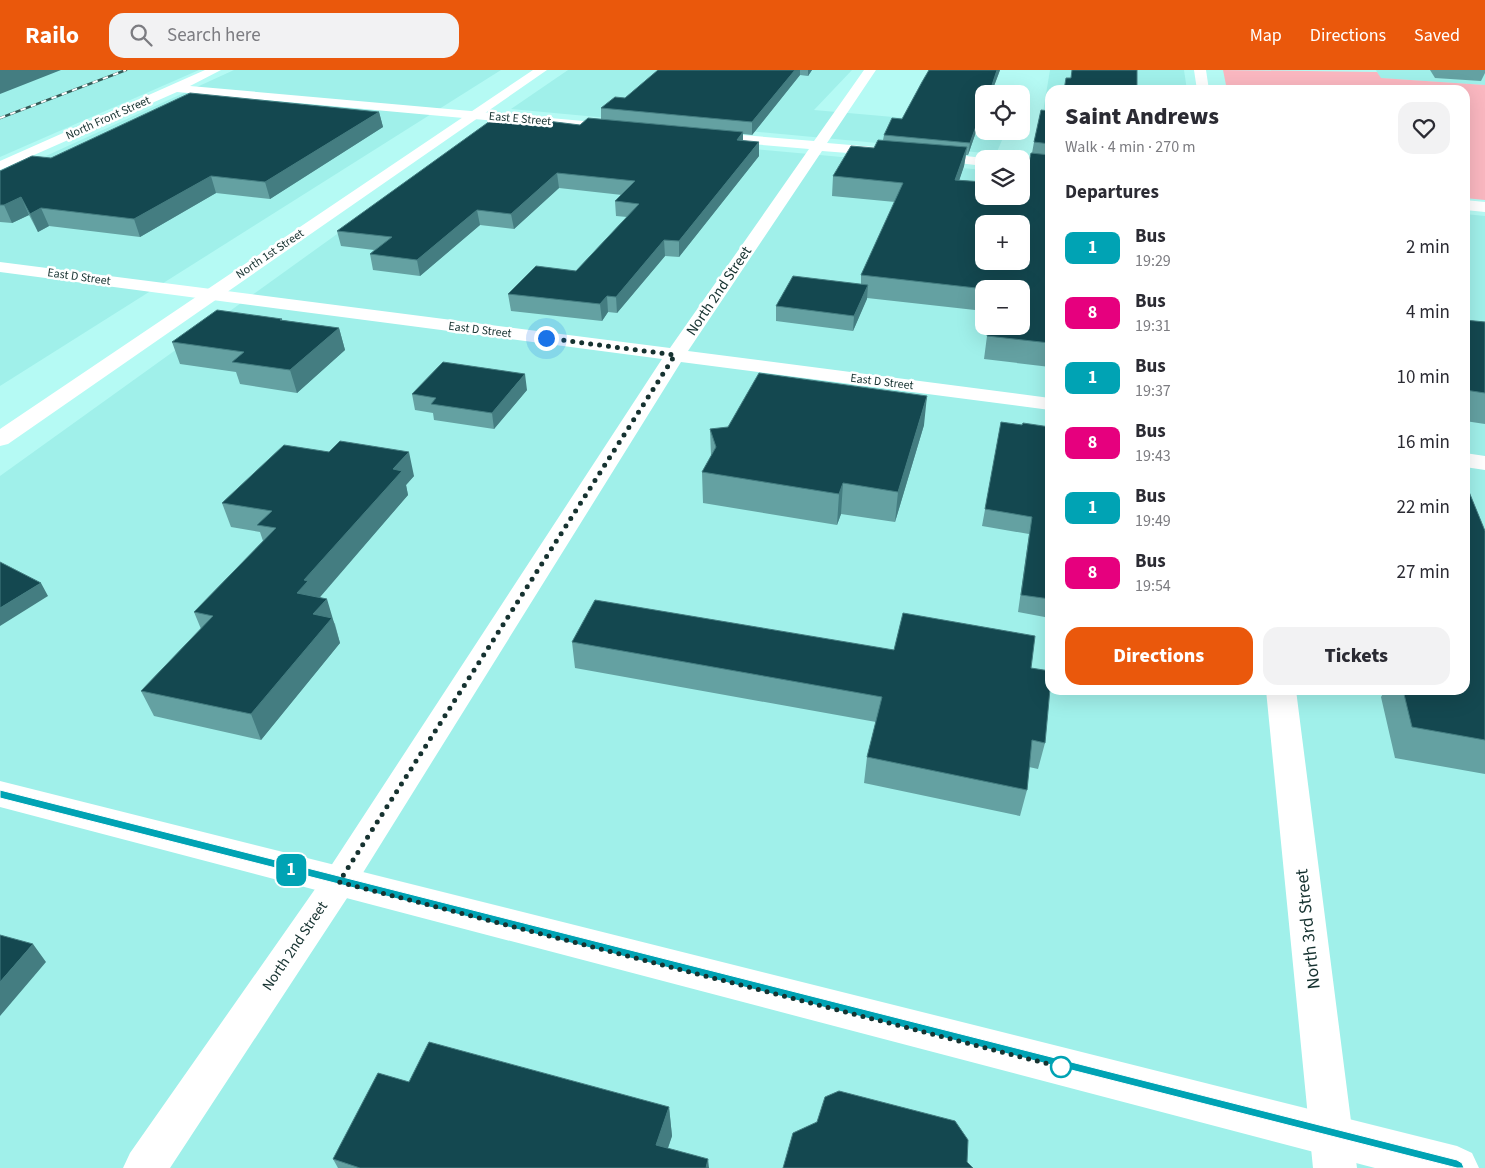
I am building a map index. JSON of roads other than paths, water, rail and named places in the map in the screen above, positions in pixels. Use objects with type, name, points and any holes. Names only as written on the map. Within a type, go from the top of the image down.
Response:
[{"type":"street","name":"North Front Street","points":[[0,166],[215,70]]},
{"type":"street","name":"North 1st Street","points":[[0,440],[541,70]]},
{"type":"street","name":"North 2nd Street","points":[[145,1168],[339,882],[675,355],[870,70]]},
{"type":"street","points":[[1200,70],[1202,85]]},
{"type":"street","name":"East E Street","points":[[176,88],[633,129]]},
{"type":"street","points":[[692,134],[896,153]]},
{"type":"street","points":[[915,155],[975,161]]},
{"type":"street","points":[[1030,166],[1045,167]]},
{"type":"street","points":[[1470,206],[1485,207]]},
{"type":"street","name":"East D Street","points":[[0,266],[1045,403]]},
{"type":"street","points":[[1470,461],[1485,463]]},
{"type":"street","name":"North 3rd Street","points":[[1282,695],[1333,1152]]},
{"type":"street","points":[[0,794],[339,882],[1333,1152],[1457,1168]]},
{"type":"railway","points":[[0,118],[126,70]]}]
